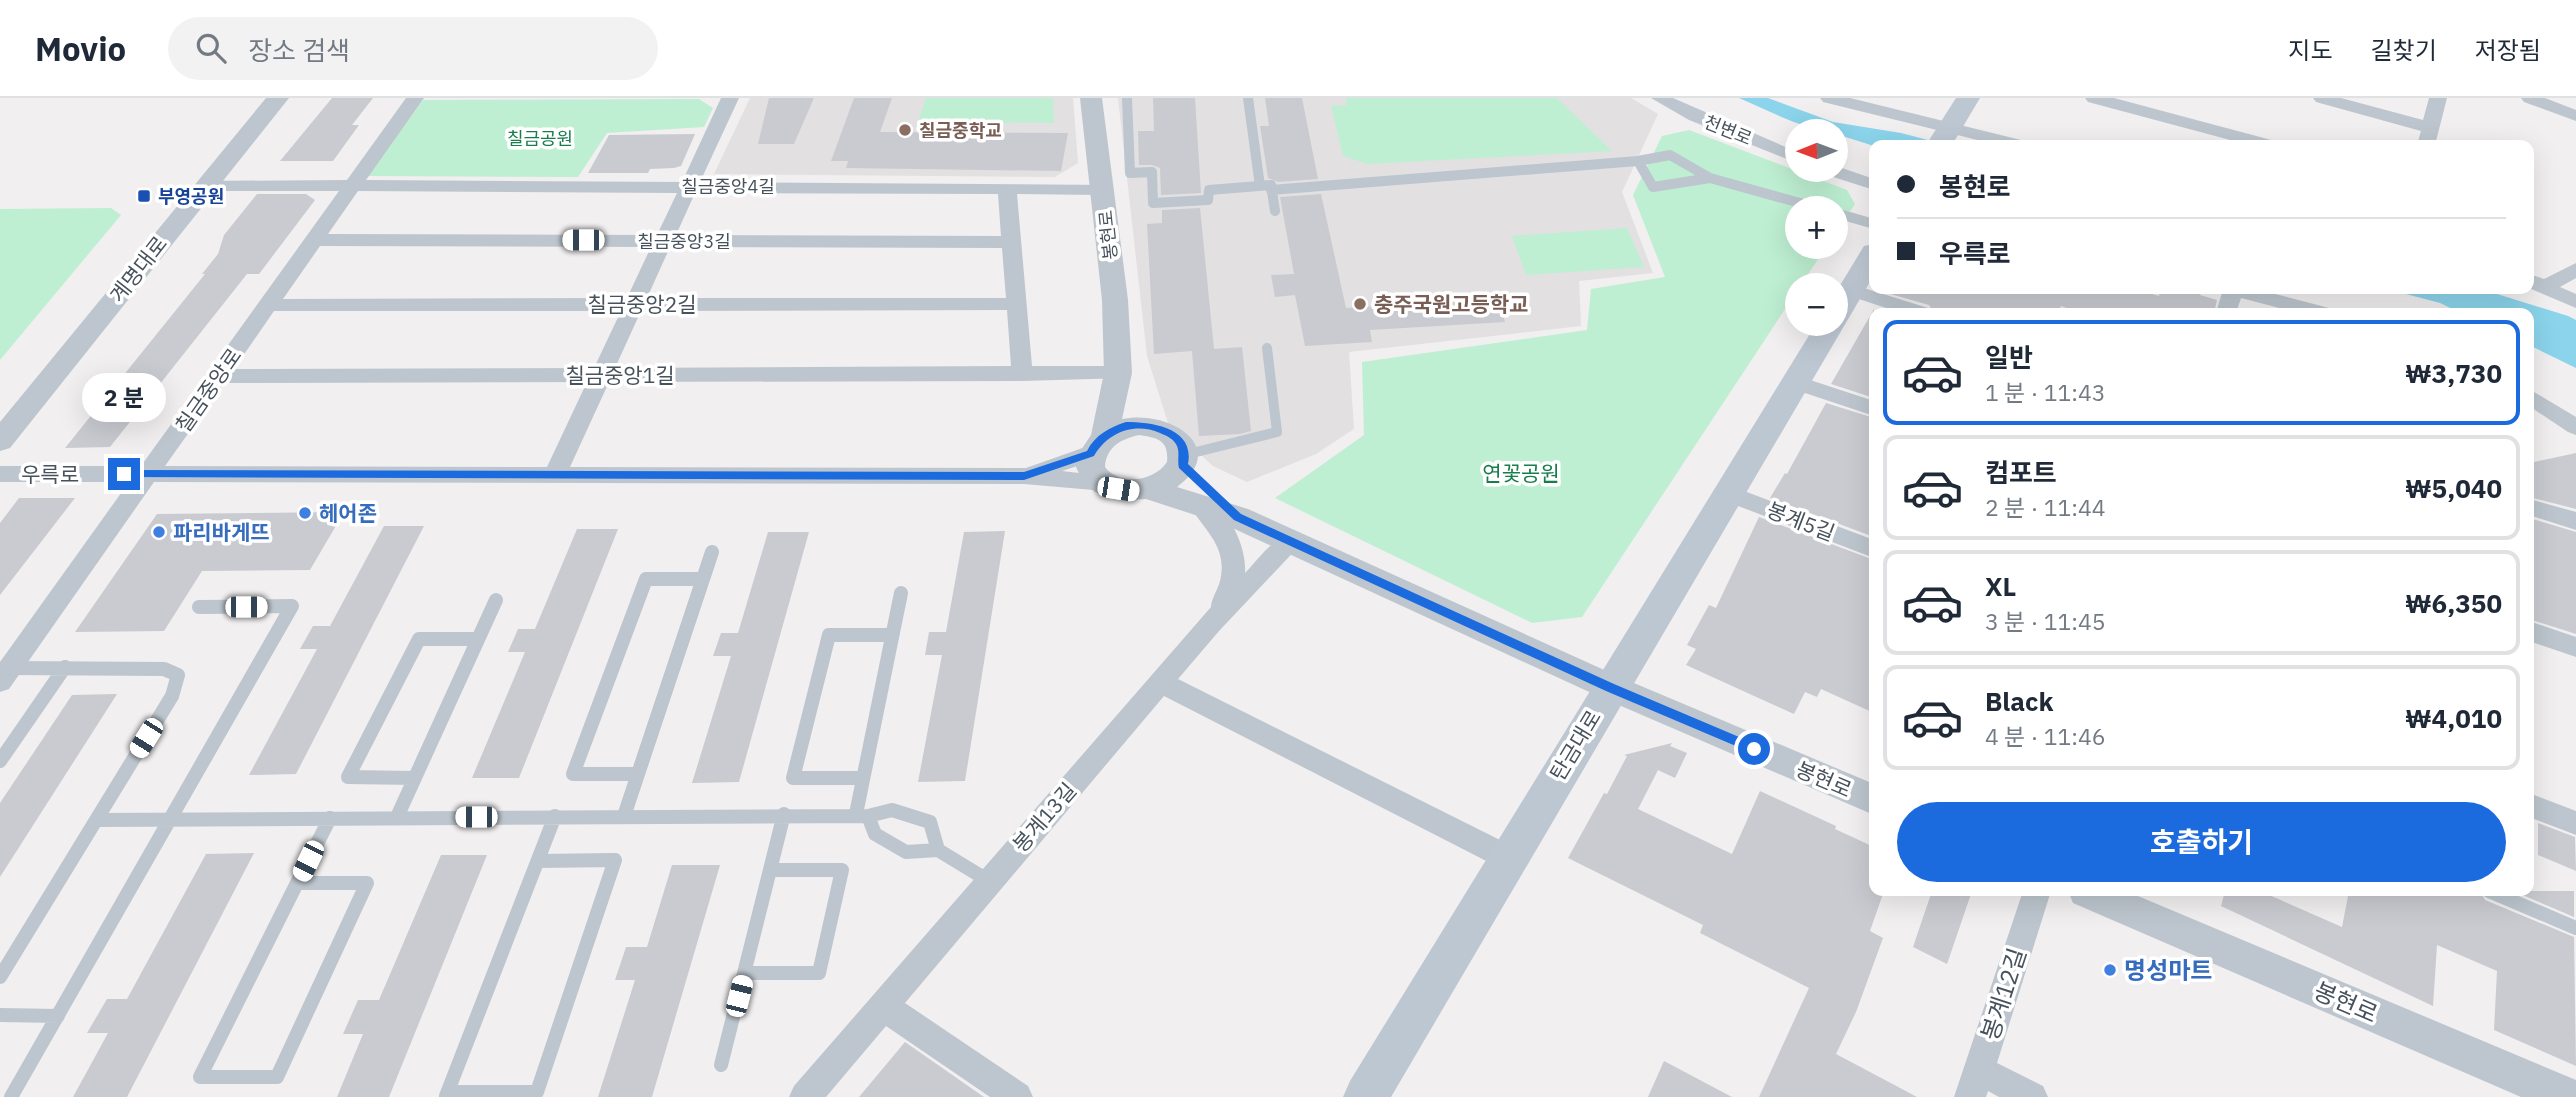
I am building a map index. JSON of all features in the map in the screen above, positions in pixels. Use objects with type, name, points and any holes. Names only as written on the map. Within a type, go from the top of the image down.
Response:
[{"type":"main road","points":[[1944,137],[1968,98]]},
{"type":"main road","points":[[1848,295],[1869,260]]},
{"type":"main road","name":"탄금대로","points":[[1366,1097],[1823,336]]},
{"type":"street","name":"계명대로","points":[[0,441],[278,98]]},
{"type":"street","name":"칠금중앙로","points":[[5,675],[415,98]]},
{"type":"street","points":[[555,474],[730,98]]},
{"type":"street","name":"봉현로","points":[[1091,98],[1115,300],[1118,373],[1098,444]]},
{"type":"street","name":"천변로","points":[[1660,98],[1695,116],[1785,153]]},
{"type":"street","points":[[1829,98],[1944,137],[1972,140]]},
{"type":"street","points":[[2094,98],[2250,140]]},
{"type":"street","points":[[2322,98],[2428,136],[2438,98]]},
{"type":"street","points":[[2530,98],[2576,116]]},
{"type":"street","points":[[1848,176],[1869,183]]},
{"type":"street","name":"칠금중앙4길","points":[[206,185],[1102,189]]},
{"type":"street","points":[[1007,188],[1022,374]]},
{"type":"street","name":"칠금중앙3길","points":[[314,240],[1011,242]]},
{"type":"street","points":[[2537,284],[2576,269]]},
{"type":"street","points":[[2537,284],[2576,302]]},
{"type":"street","points":[[1851,290],[1907,308]]},
{"type":"street","points":[[2252,294],[2304,308]]},
{"type":"street","name":"칠금중앙2길","points":[[268,305],[1016,304]]},
{"type":"street","points":[[1118,373],[1151,425]]},
{"type":"street","name":"칠금중앙1길","points":[[218,376],[1118,373]]},
{"type":"street","points":[[1795,382],[1869,407]]},
{"type":"street","points":[[2534,399],[2576,427]]},
{"type":"street","points":[[1151,425],[1175,436],[1182,445],[1183,460],[1175,476],[1164,484],[1148,489],[1125,490],[1105,483],[1095,475],[1090,465],[1098,444],[1126,426],[1151,425]]},
{"type":"street","name":"우륵로","points":[[1024,476],[1098,444]]},
{"type":"street","name":"봉현로","points":[[1183,460],[1237,517]]},
{"type":"street","name":"우륵로","points":[[0,474],[1024,476],[1105,483]]},
{"type":"street","name":"봉현로","points":[[1148,489],[1237,517],[1610,687],[1869,798]]},
{"type":"street","name":"봉계5길","points":[[1728,493],[1869,548]]},
{"type":"street","points":[[1202,506],[1219,523],[1228,539],[1234,567],[1232,589],[1210,624]]},
{"type":"street","points":[[2534,509],[2576,522]]},
{"type":"street","name":"봉계13길","points":[[804,1097],[1210,624],[1290,543]]},
{"type":"street","points":[[2534,633],[2576,647]]},
{"type":"street","points":[[1160,682],[1508,858]]},
{"type":"street","points":[[2534,807],[2576,823]]},
{"type":"street","name":"봉계12길","points":[[1974,1084],[2035,896]]},
{"type":"street","name":"봉현로","points":[[2098,896],[2568,1097]]},
{"type":"street","points":[[883,1006],[1017,1097]]},
{"type":"street","points":[[1974,1084],[2032,1097]]},
{"type":"lane","points":[[1127,98],[1129,173],[1152,172],[1153,203],[1208,200],[1209,190],[1270,185],[1275,211]]},
{"type":"lane","points":[[1248,98],[1260,186]]},
{"type":"lane","points":[[1271,190],[1638,161],[1670,155],[1710,178],[1785,199]]},
{"type":"lane","points":[[1638,161],[1653,187],[1710,178]]},
{"type":"lane","points":[[1848,216],[1869,223]]},
{"type":"lane","points":[[1183,460],[1277,432],[1267,348]]},
{"type":"lane","points":[[624,816],[712,552]]},
{"type":"lane","points":[[638,774],[573,774],[646,579],[703,579]]},
{"type":"lane","points":[[901,593],[863,778],[862,815],[875,834],[905,852],[938,850],[989,881]]},
{"type":"lane","points":[[397,817],[496,600]]},
{"type":"lane","points":[[11,1097],[292,606],[199,607]]},
{"type":"lane","points":[[863,778],[793,778],[829,635],[892,635]]},
{"type":"lane","points":[[415,778],[348,777],[419,639],[478,639]]},
{"type":"lane","points":[[0,977],[172,696],[178,675],[164,669],[65,667],[5,675]]},
{"type":"lane","points":[[0,761],[65,667]]},
{"type":"lane","points":[[96,820],[862,815],[882,808],[899,809],[930,822],[938,850]]},
{"type":"lane","points":[[721,1065],[784,814]]},
{"type":"lane","points":[[538,861],[615,860],[537,1092],[447,1095],[555,816]]},
{"type":"lane","points":[[297,883],[368,883],[277,1077],[200,1077],[297,883],[330,818]]},
{"type":"lane","points":[[744,972],[819,972],[842,870],[770,870]]},
{"type":"lane","points":[[2501,896],[2576,928]]},
{"type":"lane","points":[[0,1015],[58,1016]]},
{"type":"shaded area","name":"칠금중학교","points":[[750,98],[1073,98],[1078,163],[1055,177],[714,174]]},
{"type":"shaded area","name":"충주국원고등학교","points":[[1118,98],[1631,98],[1658,114],[1622,192],[1653,273],[1579,281],[1581,326],[1349,352],[1354,429],[1316,454],[1247,482],[1213,466],[1169,426],[1147,356]]},
{"type":"green space","points":[[926,98],[1053,98],[1054,123],[918,122]]},
{"type":"green space","points":[[1346,98],[1557,98],[1612,151],[1368,164],[1343,156],[1331,106],[1347,105]]},
{"type":"green space","name":"칠금공원","points":[[699,99],[713,108],[704,127],[607,133],[578,177],[367,176],[423,100]]},
{"type":"green space","name":"연꽃공원","points":[[1689,130],[1785,166],[1785,182],[1826,182],[1847,190],[1855,204],[1848,214],[1848,196],[1785,196],[1785,259],[1818,259],[1809,273],[1785,273],[1785,309],[1582,617],[1532,623],[1275,498],[1364,435],[1362,362],[1587,330],[1591,289],[1665,277],[1633,195],[1662,136]]},
{"type":"green space","points":[[111,208],[121,215],[0,360],[0,209]]},
{"type":"green space","points":[[1627,228],[1644,267],[1526,275],[1512,236]]},
{"type":"water","points":[[1739,98],[1768,98],[1825,119],[1786,119]]},
{"type":"water","points":[[1848,124],[1928,140],[1869,140],[1869,144],[1848,138]]},
{"type":"water","points":[[2406,294],[2497,294],[2568,316],[2576,320],[2576,368],[2534,347],[2534,308],[2450,308]]},
{"type":"building","points":[[332,98],[373,98],[352,125],[359,125],[333,161],[280,161]]},
{"type":"building","points":[[769,98],[814,98],[794,144],[758,144]]},
{"type":"building","points":[[854,98],[892,98],[880,132],[1068,133],[1061,171],[846,168],[848,161],[831,161]]},
{"type":"building","points":[[1153,98],[1195,98],[1201,193],[1161,195],[1160,168],[1139,165],[1138,131],[1154,131]]},
{"type":"building","points":[[1265,98],[1302,98],[1318,179],[1278,182],[1268,178],[1260,126],[1269,126]]},
{"type":"building","points":[[695,134],[681,166],[650,169],[648,173],[588,173],[609,135]]},
{"type":"building","points":[[257,194],[306,194],[315,200],[259,274],[247,274],[110,447],[65,448],[205,274],[202,274],[218,254],[224,235]]},
{"type":"building","points":[[1321,194],[1346,308],[1498,298],[1505,322],[1370,330],[1372,342],[1305,346],[1295,295],[1275,297],[1271,275],[1294,274],[1280,197]]},
{"type":"building","points":[[1200,208],[1214,349],[1242,347],[1251,431],[1240,434],[1199,436],[1192,351],[1154,354],[1147,224],[1162,223],[1162,210]]},
{"type":"building","points":[[1890,294],[2200,294],[2217,300],[2215,308],[1931,308],[1929,305]]},
{"type":"building","points":[[1869,318],[1869,396],[1831,384]]},
{"type":"building","points":[[1826,403],[1869,416],[1869,535],[1770,498],[1785,473],[1787,474]]},
{"type":"building","points":[[2576,453],[2576,509],[2534,498],[2534,462]]},
{"type":"building","points":[[19,498],[75,498],[0,595],[0,523]]},
{"type":"building","points":[[344,512],[310,570],[202,571],[164,631],[75,632],[157,514]]},
{"type":"building","points":[[1759,517],[1869,558],[1869,711],[1821,689],[1817,697],[1805,692],[1794,714],[1686,665],[1696,649],[1687,645],[1709,605],[1716,608]]},
{"type":"building","points":[[2534,519],[2576,532],[2576,634],[2534,621]]},
{"type":"building","points":[[384,526],[424,526],[296,774],[249,775],[317,649],[300,649],[313,626],[330,626]]},
{"type":"building","points":[[577,529],[618,529],[519,778],[472,778],[525,652],[508,652],[518,629],[535,629]]},
{"type":"building","points":[[1005,531],[965,781],[918,782],[942,655],[925,655],[929,632],[946,632],[964,532]]},
{"type":"building","points":[[768,532],[809,532],[739,782],[692,783],[731,656],[713,656],[721,633],[738,633]]},
{"type":"building","points":[[117,694],[0,877],[0,803],[72,695]]},
{"type":"building","points":[[1672,743],[1670,746],[1687,753],[1675,778],[1658,770],[1638,809],[1732,854],[1760,791],[1836,826],[1835,829],[1869,845],[1869,896],[1882,896],[1870,931],[1883,938],[1856,1012],[1836,1054],[1917,1097],[1759,1097],[1809,988],[1700,933],[1703,925],[1568,858],[1604,793],[1607,794],[1627,756],[1624,755]]},
{"type":"building","points":[[2538,823],[2575,837],[2576,871],[2538,855]]},
{"type":"building","points":[[254,853],[127,1097],[73,1097],[108,1033],[87,1033],[107,999],[127,999],[206,854]]},
{"type":"building","points":[[441,855],[487,855],[389,1097],[337,1097],[363,1034],[343,1034],[358,1000],[379,1000]]},
{"type":"building","points":[[672,865],[720,865],[652,1097],[598,1097],[635,980],[615,980],[626,947],[647,947]]},
{"type":"building","points":[[2534,891],[2574,891],[2574,917],[2525,896],[2534,896]]},
{"type":"building","points":[[1930,896],[1970,896],[1947,964],[1913,947]]},
{"type":"building","points":[[2224,896],[2271,896],[2342,927],[2348,896],[2483,896],[2485,900],[2574,937],[2576,1066],[2494,1030],[2497,971],[2437,945],[2433,1006],[2221,906]]},
{"type":"building","points":[[905,1042],[984,1097],[859,1097]]},
{"type":"building","points":[[1664,1061],[1732,1097],[1648,1097]]},
{"type":"place","name":"칠금중학교","points":[[905,130]]},
{"type":"place","name":"부영공원","points":[[144,196]]},
{"type":"place","name":"충주국원고등학교","points":[[1360,304]]},
{"type":"place","name":"헤어존","points":[[305,513]]},
{"type":"place","name":"파리바게뜨","points":[[159,532]]},
{"type":"place","name":"명성마트","points":[[2110,970]]},
{"type":"route","points":[[124,474],[1024,476],[1091,453],[1105,435],[1115,430],[1126,426],[1151,425],[1175,436],[1182,445],[1182,465],[1237,517],[1610,687],[1754,749]]}]
